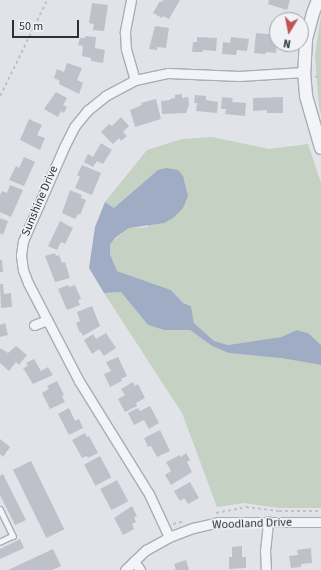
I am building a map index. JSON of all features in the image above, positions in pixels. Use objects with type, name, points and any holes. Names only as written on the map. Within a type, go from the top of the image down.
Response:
[{"type":"street","points":[[131,0],[125,32],[126,49],[135,80]]},
{"type":"street","points":[[318,0],[312,13],[306,39],[304,72],[306,96],[321,148]]},
{"type":"street","name":"Sunshine Drive","points":[[169,537],[149,494],[79,381],[47,320],[23,270],[21,255],[23,241],[27,228],[74,128],[88,110],[106,96],[135,80],[168,73],[239,76],[304,72]]},
{"type":"street","points":[[34,325],[47,320]]},
{"type":"street","points":[[266,570],[265,552],[268,521]]},
{"type":"street","name":"Woodland Drive","points":[[125,570],[146,550],[169,537],[193,528],[218,522],[321,522]]},
{"type":"street","points":[[134,561],[140,570]]},
{"type":"lane","points":[[0,509],[13,536],[0,542]]},
{"type":"path","points":[[0,96],[47,0]]},
{"type":"green space","points":[[321,15],[321,114],[319,107],[315,55]]},
{"type":"green space","points":[[212,137],[269,149],[308,144],[321,183],[321,345],[308,333],[297,330],[281,337],[228,345],[214,341],[194,323],[191,306],[183,303],[171,290],[117,271],[110,254],[110,245],[129,228],[148,227],[149,177],[137,190],[114,208],[105,202],[147,150],[182,139]]},
{"type":"green space","points":[[121,292],[148,325],[164,330],[190,330],[212,346],[321,365],[321,508],[279,508],[244,503],[217,507],[182,413],[104,293]]},
{"type":"water","points":[[166,168],[178,170],[183,176],[188,196],[183,208],[173,218],[164,223],[129,228],[115,238],[110,245],[110,254],[117,271],[171,290],[183,303],[191,306],[194,323],[214,341],[228,345],[281,337],[297,330],[308,333],[321,345],[321,365],[281,358],[229,353],[212,346],[190,330],[164,330],[148,325],[121,292],[104,293],[89,268],[95,227],[105,202],[114,208],[158,170]]},
{"type":"building","points":[[163,0],[180,0],[169,19],[163,16],[162,18],[153,13],[160,1],[162,2]]},
{"type":"building","points":[[269,0],[290,0],[287,10],[268,4]]},
{"type":"building","points":[[92,3],[108,5],[104,31],[93,30],[94,24],[89,23]]},
{"type":"building","points":[[155,26],[169,28],[166,48],[157,47],[157,50],[149,49]]},
{"type":"building","points":[[256,33],[269,34],[269,52],[276,53],[254,53]]},
{"type":"building","points":[[85,36],[96,37],[95,48],[105,50],[103,63],[91,61],[91,58],[82,56],[83,46],[78,45],[80,38],[85,38]]},
{"type":"building","points":[[197,37],[217,38],[216,51],[203,50],[203,52],[192,52],[193,42],[197,42]]},
{"type":"building","points":[[231,37],[249,39],[247,51],[237,50],[236,55],[222,54],[223,42],[230,43]]},
{"type":"building","points":[[67,63],[82,68],[77,80],[83,83],[79,94],[59,84],[60,81],[54,78],[57,69],[64,72]]},
{"type":"building","points":[[56,92],[67,98],[63,105],[67,107],[64,113],[61,111],[58,117],[44,109]]},
{"type":"building","points":[[182,94],[182,98],[188,97],[189,105],[186,113],[162,114],[161,101],[170,100],[175,98],[175,95]]},
{"type":"building","points":[[195,95],[206,96],[206,100],[218,102],[217,113],[196,111],[197,103],[194,103]]},
{"type":"building","points":[[222,97],[233,98],[232,102],[246,103],[245,116],[225,114],[226,109],[221,109]]},
{"type":"building","points":[[283,97],[283,113],[267,113],[267,110],[253,111],[253,98]]},
{"type":"building","points":[[156,99],[161,119],[135,127],[130,110],[142,105],[141,103]]},
{"type":"building","points":[[121,117],[129,126],[123,132],[127,136],[121,141],[119,138],[113,144],[101,132],[109,124],[112,126]]},
{"type":"building","points":[[29,119],[42,125],[37,135],[45,138],[40,150],[20,140]]},
{"type":"building","points":[[101,143],[112,150],[103,164],[97,161],[93,167],[84,162],[88,154],[93,157]]},
{"type":"building","points":[[24,157],[35,162],[24,186],[9,180],[16,166],[19,168]]},
{"type":"building","points":[[82,165],[101,173],[92,195],[75,188],[80,177],[77,175]]},
{"type":"building","points":[[10,185],[23,190],[11,217],[0,212],[0,195],[2,191],[7,193]]},
{"type":"building","points":[[70,190],[82,195],[81,198],[86,200],[80,215],[78,214],[75,219],[62,213]]},
{"type":"building","points":[[0,218],[8,221],[3,235],[0,233]]},
{"type":"building","points":[[60,221],[73,228],[65,244],[61,242],[57,250],[48,246]]},
{"type":"building","points":[[55,253],[56,256],[59,255],[62,263],[65,262],[70,278],[55,282],[45,256]]},
{"type":"building","points":[[0,260],[2,260],[3,272],[0,272]]},
{"type":"building","points":[[0,284],[3,284],[4,294],[11,293],[12,307],[1,308]]},
{"type":"building","points":[[68,285],[69,287],[75,285],[81,299],[78,300],[80,305],[67,310],[58,289]]},
{"type":"building","points":[[92,306],[100,326],[83,336],[81,332],[80,333],[76,323],[80,321],[77,312]]},
{"type":"building","points":[[5,323],[8,335],[0,337],[0,325]]},
{"type":"building","points":[[106,333],[116,348],[104,356],[99,349],[92,354],[84,340],[93,334],[96,339]]},
{"type":"building","points":[[16,346],[27,355],[19,365],[16,362],[9,371],[0,363],[0,348],[8,353]]},
{"type":"building","points":[[118,357],[127,376],[121,379],[122,381],[110,387],[104,374],[111,371],[106,362]]},
{"type":"building","points":[[34,359],[41,371],[48,367],[53,375],[33,384],[23,368],[28,366],[26,363]]},
{"type":"building","points":[[57,381],[64,395],[62,396],[65,402],[50,409],[42,393],[49,389],[47,386]]},
{"type":"building","points":[[133,382],[135,386],[138,384],[145,398],[136,403],[137,406],[125,412],[118,399],[125,395],[121,389]]},
{"type":"building","points":[[150,406],[159,423],[149,429],[144,420],[134,425],[128,413],[138,408],[140,411]]},
{"type":"building","points":[[69,408],[75,421],[79,419],[83,428],[69,435],[58,414]]},
{"type":"building","points":[[160,430],[170,451],[157,457],[151,446],[148,447],[144,438]]},
{"type":"building","points":[[85,433],[87,437],[89,436],[98,453],[88,458],[87,456],[82,458],[72,440]]},
{"type":"building","points":[[0,439],[10,447],[3,457],[0,454]]},
{"type":"building","points":[[186,453],[190,460],[187,462],[192,472],[171,485],[165,475],[171,471],[166,462],[180,455],[181,457]]},
{"type":"building","points":[[100,456],[111,477],[95,486],[84,464]]},
{"type":"building","points":[[31,461],[64,529],[46,538],[13,470]]},
{"type":"building","points":[[3,474],[26,520],[15,525],[0,495],[0,476]]},
{"type":"building","points":[[117,480],[128,501],[111,510],[100,489]]},
{"type":"building","points":[[190,482],[199,498],[188,504],[184,498],[180,501],[174,491]]},
{"type":"building","points":[[132,506],[137,516],[134,517],[136,522],[132,524],[134,529],[123,535],[114,518]]},
{"type":"building","points":[[20,539],[24,548],[0,559],[0,549]]},
{"type":"building","points":[[242,546],[242,557],[246,557],[246,568],[229,569],[229,557],[232,557],[232,547]]},
{"type":"building","points":[[311,548],[312,563],[301,564],[301,567],[291,568],[289,556],[298,555],[297,550]]},
{"type":"building","points":[[53,549],[61,566],[52,570],[8,570]]},
{"type":"building","points":[[186,560],[189,570],[173,570],[176,569],[174,564]]}]
